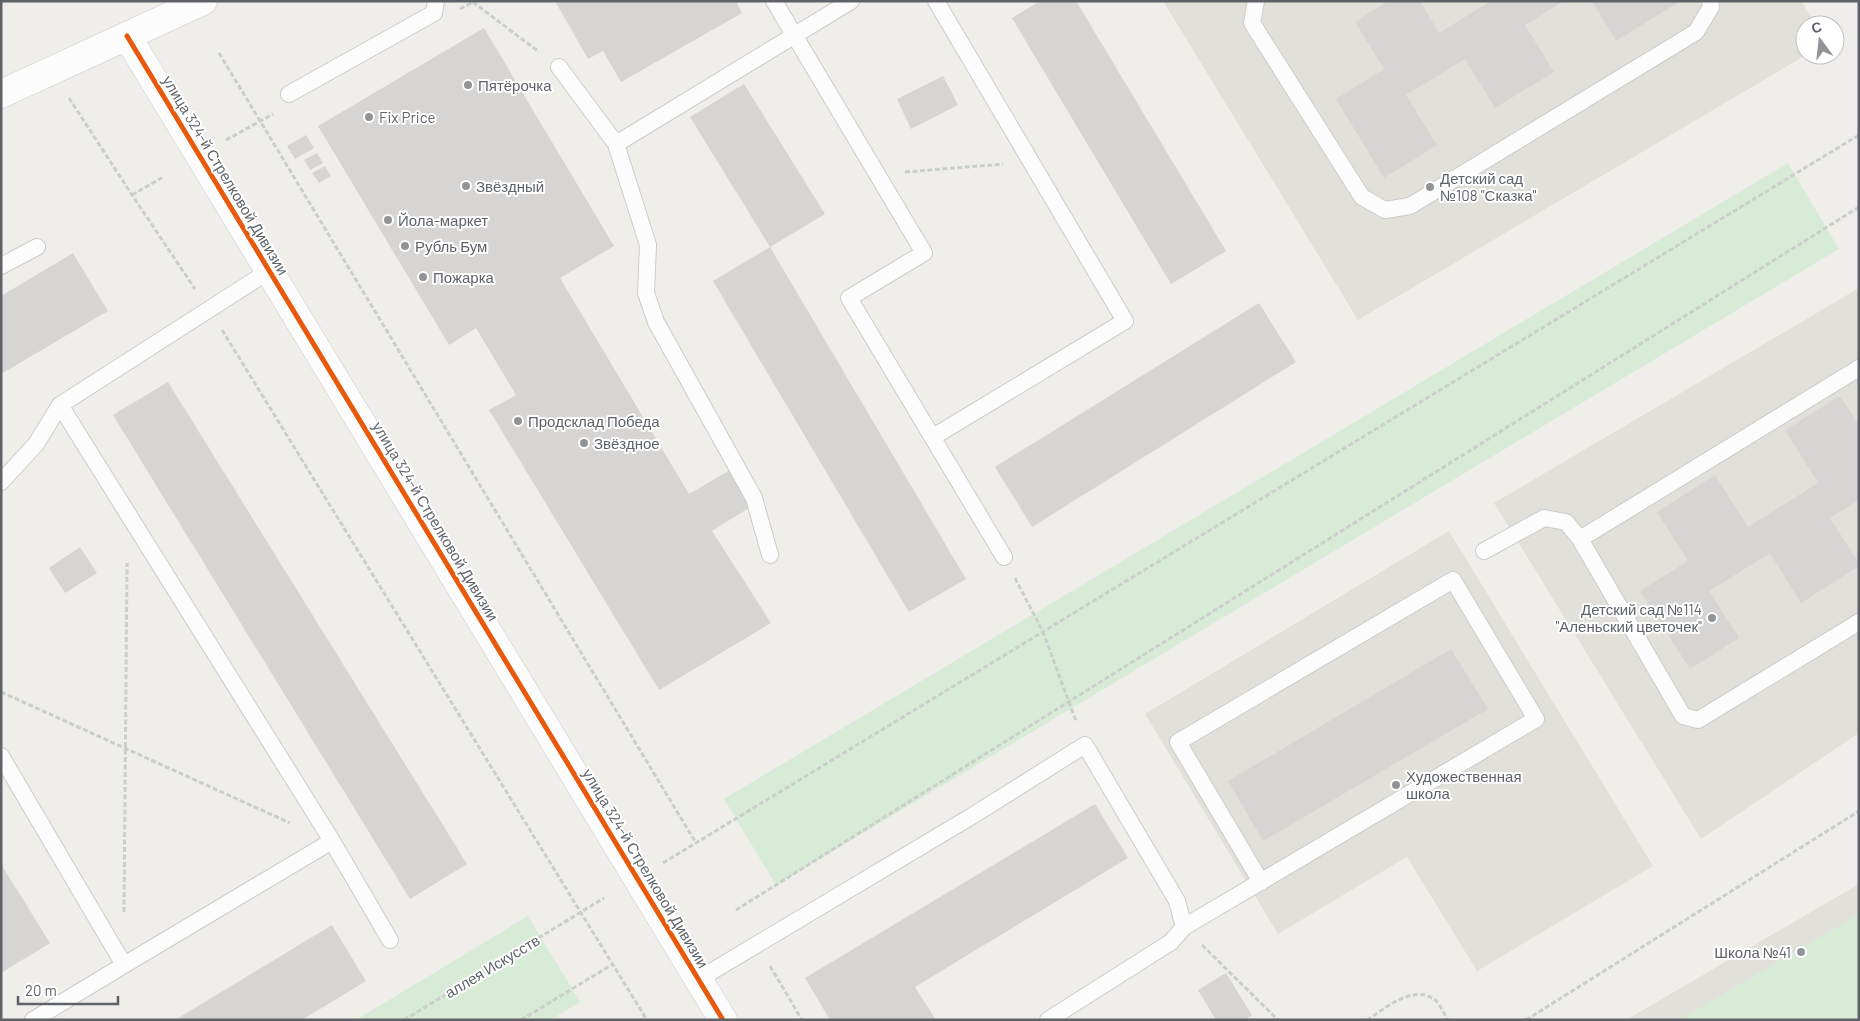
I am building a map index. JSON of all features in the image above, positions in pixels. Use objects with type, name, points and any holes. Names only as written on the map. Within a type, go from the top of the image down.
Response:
[{"type":"street","points":[[1,94],[203,1]]},
{"type":"street","name":"улица 324-й Стрелковой Дивизии","points":[[127,36],[723,1020]]},
{"type":"lane","points":[[288,94],[434,13],[436,1]]},
{"type":"lane","points":[[774,1],[924,253],[849,298],[1004,557]]},
{"type":"lane","points":[[616,144],[851,1]]},
{"type":"lane","points":[[933,437],[1125,322],[936,1]]},
{"type":"lane","points":[[1256,1],[1252,23],[1362,197],[1385,210],[1410,206],[1696,32],[1711,7],[1710,1]]},
{"type":"lane","points":[[559,67],[616,144],[648,245],[646,293],[656,322],[754,498],[770,555]]},
{"type":"lane","points":[[1,266],[37,246]]},
{"type":"lane","points":[[1,482],[36,444],[60,405],[269,271]]},
{"type":"lane","points":[[1580,539],[1859,368]]},
{"type":"lane","points":[[60,405],[332,842],[390,940]]},
{"type":"lane","points":[[1484,551],[1544,518],[1566,522],[1580,539],[1683,716],[1698,720],[1859,622]]},
{"type":"lane","points":[[1048,1020],[1171,942],[1184,927],[1536,719],[1454,580],[1178,742],[1260,882]]},
{"type":"lane","points":[[699,980],[972,816],[1085,745],[1177,901],[1184,927]]},
{"type":"lane","points":[[1,756],[124,965]]},
{"type":"lane","points":[[32,1020],[332,842]]},
{"type":"path","points":[[473,2],[559,67]]},
{"type":"path","points":[[219,54],[696,843]]},
{"type":"path","points":[[69,98],[209,310],[647,1020]]},
{"type":"path","points":[[656,867],[1859,135]]},
{"type":"path","points":[[876,174],[1031,162]]},
{"type":"path","points":[[132,195],[163,177]]},
{"type":"path","points":[[736,910],[1859,207]]},
{"type":"path","points":[[1004,557],[1043,632],[1085,745]]},
{"type":"path","points":[[124,916],[127,562]]},
{"type":"path","points":[[1,692],[332,842]]},
{"type":"path","points":[[1526,1020],[1859,811]]},
{"type":"path","points":[[1184,927],[1278,1020]]},
{"type":"path","points":[[757,944],[802,1020]]},
{"type":"path","points":[[521,1020],[612,964]]},
{"type":"path","points":[[1367,1020],[1402,998],[1420,994],[1435,1000],[1448,1020]]},
{"type":"shaded area","name":"Детский сад №108 \"Сказка\"","points":[[1163,1],[1801,1],[1810,15],[1795,15],[1795,62],[1358,320]]},
{"type":"shaded area","name":"Детский сад №114 \"Аленьский цветочек\"","points":[[1859,288],[1859,733],[1701,839],[1494,503]]},
{"type":"shaded area","name":"Художественная школа","points":[[1449,531],[1653,866],[1477,971],[1407,857],[1278,934],[1145,714]]},
{"type":"shaded area","name":"Школа №41","points":[[1859,884],[1859,1020],[1626,1020]]},
{"type":"green space","points":[[1788,163],[1839,249],[776,885],[724,799]]},
{"type":"green space","name":"Школа №41","points":[[1859,914],[1859,1020],[1679,1020]]},
{"type":"green space","points":[[528,916],[580,1002],[550,1020],[356,1020]]},
{"type":"building","points":[[555,1],[736,1],[742,13],[621,82],[603,51],[588,59]]},
{"type":"building","points":[[1040,1],[1076,1],[1226,251],[1171,284],[1012,18]]},
{"type":"building","points":[[1388,1],[1420,1],[1439,33],[1491,1],[1564,1],[1525,25],[1554,72],[1495,108],[1465,59],[1406,95],[1437,145],[1384,178],[1336,99],[1384,69],[1355,22]]},
{"type":"building","points":[[1592,1],[1676,1],[1677,3],[1616,41]]},
{"type":"building","points":[[484,28],[614,246],[560,278],[689,494],[730,470],[752,506],[712,531],[771,623],[659,690],[489,410],[516,395],[476,328],[449,345],[318,126]]},
{"type":"building","points":[[943,76],[958,105],[911,129],[897,99]]},
{"type":"building","points":[[744,84],[825,214],[770,247],[690,117]]},
{"type":"building","points":[[306,135],[314,148],[295,159],[287,146]]},
{"type":"building","points":[[317,153],[323,163],[310,170],[304,160]]},
{"type":"building","points":[[325,166],[331,176],[319,183],[312,173]]},
{"type":"building","points":[[770,247],[966,579],[909,612],[713,281]]},
{"type":"building","points":[[73,253],[108,311],[1,374],[1,296]]},
{"type":"building","points":[[1259,303],[1296,362],[1032,527],[995,467]]},
{"type":"building","points":[[168,382],[467,864],[410,899],[113,415]]},
{"type":"building","points":[[1840,396],[1859,425],[1859,500],[1830,518],[1859,563],[1859,566],[1801,603],[1770,553],[1709,591],[1739,638],[1690,669],[1640,591],[1688,561],[1657,512],[1715,475],[1748,527],[1818,483],[1785,430]]},
{"type":"building","points":[[80,547],[97,573],[65,593],[49,568]]},
{"type":"building","points":[[1451,649],[1488,709],[1263,841],[1228,781]]},
{"type":"building","points":[[1095,804],[1128,858],[915,987],[936,1020],[830,1020],[805,978]]},
{"type":"building","points":[[1,864],[50,943],[1,973]]},
{"type":"building","points":[[332,925],[366,981],[302,1020],[175,1020]]},
{"type":"building","points":[[1226,973],[1252,1015],[1245,1020],[1216,1020],[1198,990]]},
{"type":"cycle path","points":[[127,36],[723,1020]]},
{"type":"place","name":"Пятёрочка","points":[[468,85]]},
{"type":"place","name":"Fix Price","points":[[369,117]]},
{"type":"place","name":"Звёздный","points":[[466,186]]},
{"type":"place","name":"Детский сад №108 \"Сказка\"","points":[[1430,187]]},
{"type":"place","name":"Йола-маркет","points":[[388,220]]},
{"type":"place","name":"Рубль Бум","points":[[405,246]]},
{"type":"place","name":"Пожарка","points":[[423,277]]},
{"type":"place","name":"Продсклад Победа","points":[[518,421]]},
{"type":"place","name":"Звёздное","points":[[584,443]]},
{"type":"place","name":"Детский сад №114 \"Аленьский цветочек\"","points":[[1712,618]]},
{"type":"place","name":"Художественная школа","points":[[1396,785]]},
{"type":"place","name":"Школа №41","points":[[1801,952]]}]
